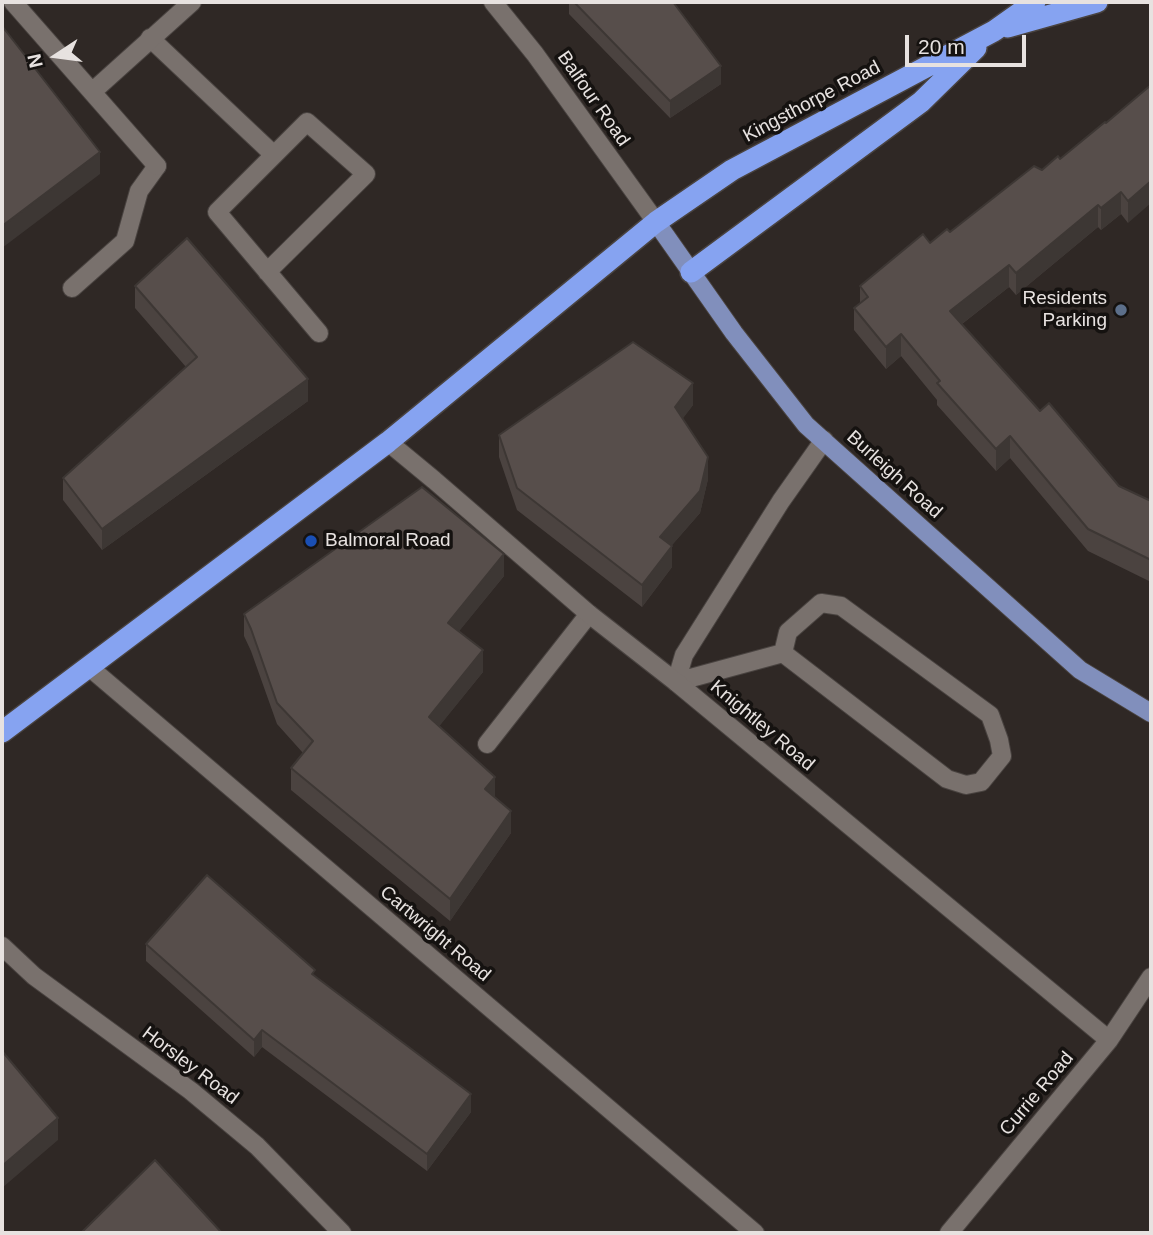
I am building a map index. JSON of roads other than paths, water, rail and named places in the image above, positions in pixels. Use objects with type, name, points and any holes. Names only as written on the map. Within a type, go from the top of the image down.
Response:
[{"type":"highway","name":"Kingsthorpe Road","points":[[2,732],[388,442],[656,222],[732,170],[994,31],[1035,2]]},
{"type":"highway","name":"Kingsthorpe Road","points":[[691,272],[921,102],[994,31],[1097,2]]},
{"type":"main road","name":"Burleigh Road","points":[[656,222],[734,333],[806,425],[1080,670],[1151,713]]},
{"type":"street","points":[[13,2],[157,166],[139,191],[125,241],[72,288]]},
{"type":"street","points":[[92,92],[192,2]]},
{"type":"street","name":"Balfour Road","points":[[493,2],[535,54],[656,222]]},
{"type":"street","points":[[150,38],[274,155]]},
{"type":"street","points":[[267,272],[366,174],[307,122],[217,212],[267,272],[319,333]]},
{"type":"street","points":[[676,682],[684,655],[781,501],[824,440]]},
{"type":"street","name":"Knightley Road","points":[[388,442],[589,614],[676,682],[1110,1040]]},
{"type":"street","points":[[821,603],[841,606],[990,715],[1002,756],[981,782],[966,785],[947,779],[783,653],[788,632],[821,603]]},
{"type":"street","points":[[487,744],[589,614]]},
{"type":"street","points":[[676,682],[783,653]]},
{"type":"street","name":"Cartwright Road","points":[[89,667],[755,1233]]},
{"type":"street","name":"Horsley Road","points":[[2,946],[34,976],[191,1091],[257,1146],[342,1233]]},
{"type":"street","name":"Currie Road","points":[[949,1233],[1110,1040],[1151,977]]},
{"type":"place","name":"Residents Parking","points":[[1121,310]]},
{"type":"place","name":"Balmoral Road","points":[[311,541]]}]
